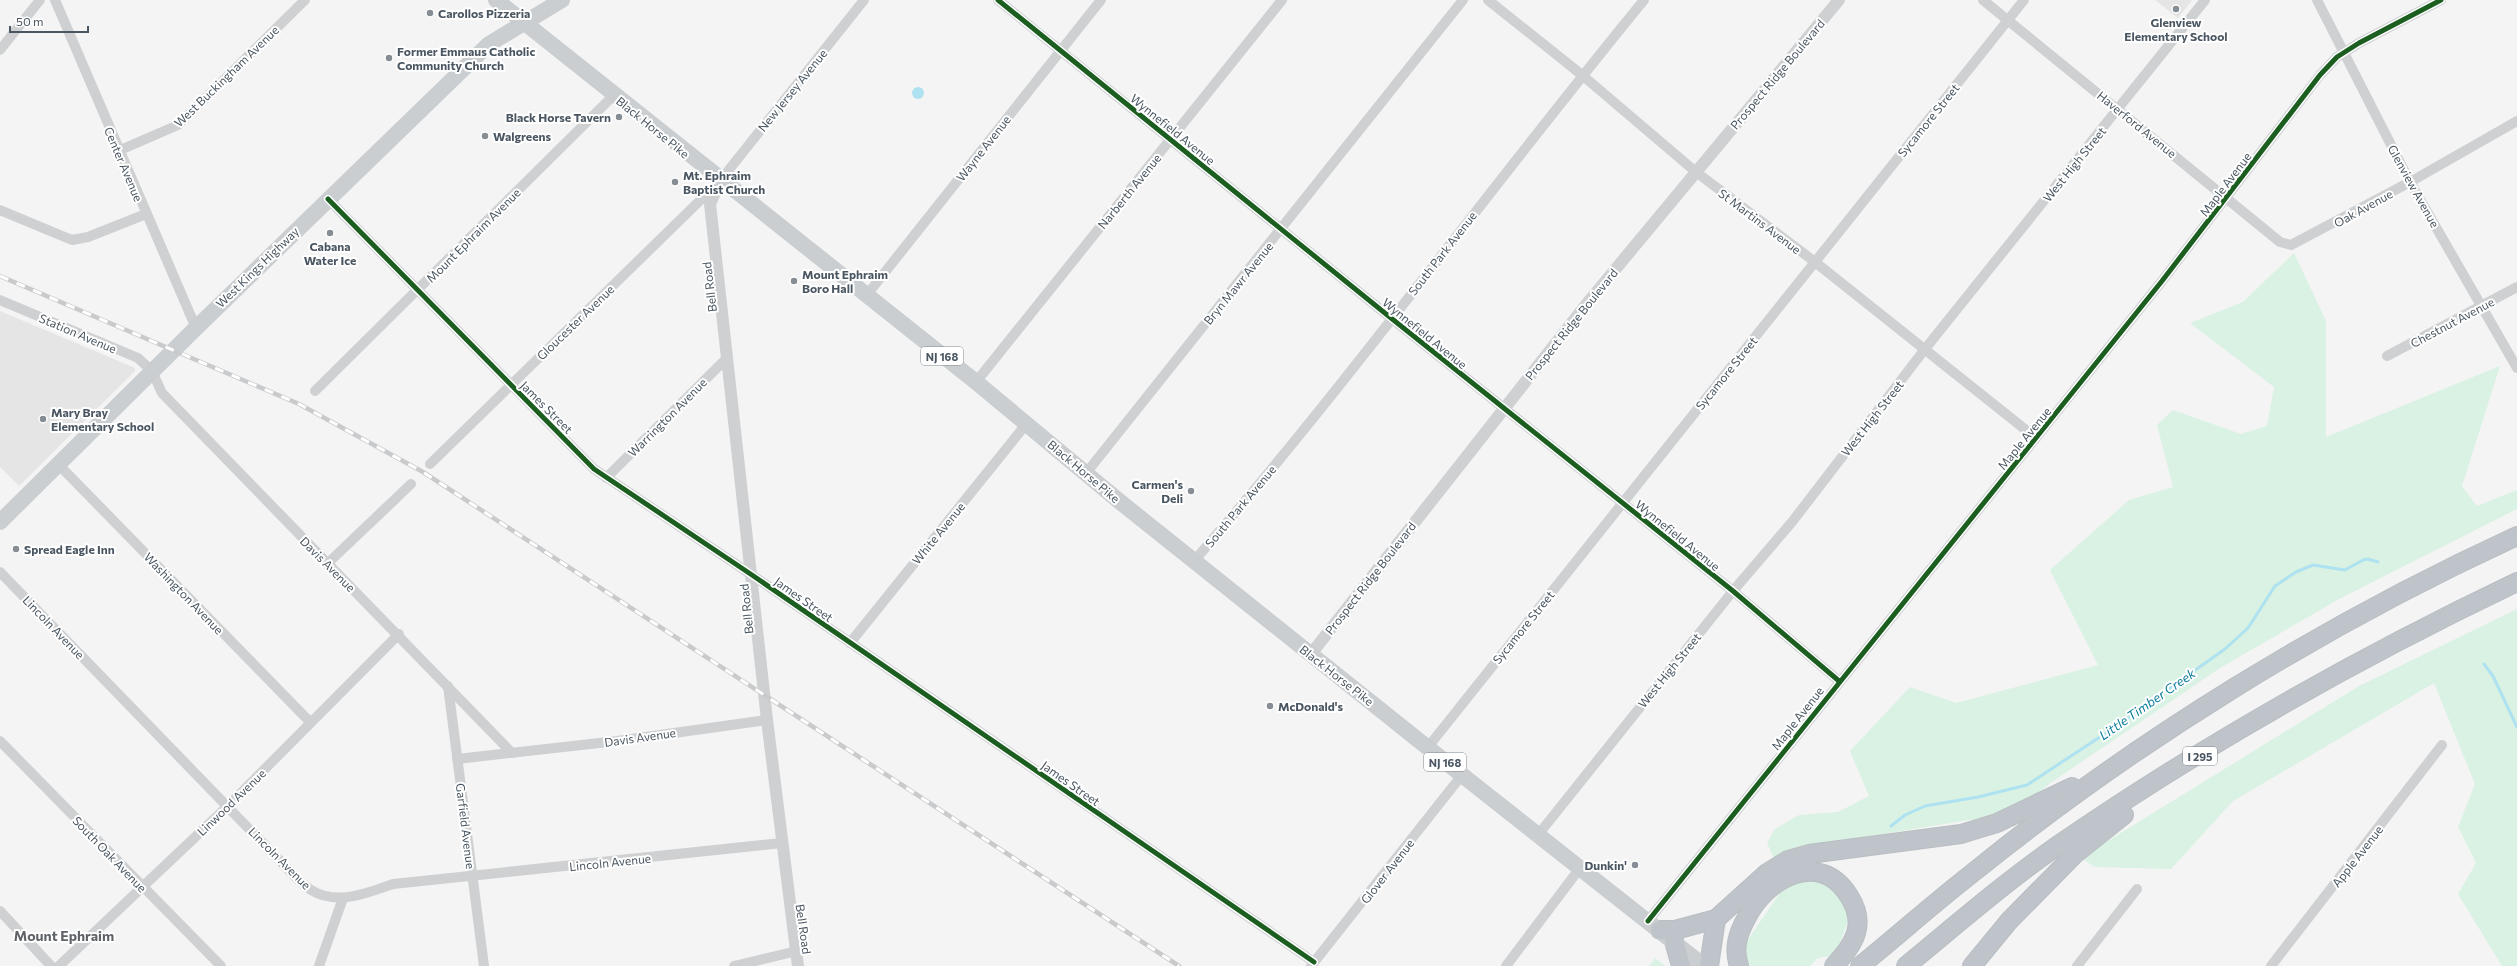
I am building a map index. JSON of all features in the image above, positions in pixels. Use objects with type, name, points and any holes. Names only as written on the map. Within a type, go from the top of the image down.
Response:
[{"type":"highway","points":[[1860,966],[1970,874],[2114,768],[2225,694],[2313,642],[2410,588],[2517,536]]},
{"type":"highway","name":"I 295","points":[[1906,966],[2002,886],[2056,846],[2151,785],[2286,703],[2405,637],[2517,582]]},
{"type":"highway","points":[[1681,966],[1661,931],[1675,930],[1716,919],[1767,874],[1788,860],[1809,854],[1961,834],[1997,823],[2114,768]]},
{"type":"highway","points":[[1972,966],[2009,921],[2075,854],[2126,813],[2151,785]]},
{"type":"highway","points":[[1739,966],[1736,956],[1739,932],[1753,904],[1774,883],[1792,875],[1817,872],[1825,873],[1842,884],[1857,913],[1856,934],[1847,952],[1834,966]]},
{"type":"highway","points":[[1709,966],[1716,919]]},
{"type":"main road","name":"Black Horse Pike","points":[[496,0],[720,180],[976,382],[1194,561],[1462,775],[1661,931]]},
{"type":"main road","name":"West Kings Highway","points":[[0,522],[152,371],[489,44],[522,22],[562,0]]},
{"type":"main road","name":"NJ 168","points":[[1661,931],[1704,966]]},
{"type":"street","points":[[0,50],[40,0]]},
{"type":"street","name":"Center Avenue","points":[[55,0],[118,151],[196,328]]},
{"type":"street","name":"West Buckingham Avenue","points":[[118,151],[178,125],[304,0]]},
{"type":"street","name":"New Jersey Avenue","points":[[720,180],[864,0]]},
{"type":"street","name":"Wynnefield Avenue","points":[[998,0],[1060,52],[1171,139],[1390,318],[1733,591],[1839,681]]},
{"type":"street","name":"Wayne Avenue","points":[[866,296],[1101,0]]},
{"type":"street","name":"Narberth Avenue","points":[[976,382],[1282,0]]},
{"type":"street","name":"Bryn Mawr Avenue","points":[[1087,472],[1463,0]]},
{"type":"street","name":"St Martins Avenue","points":[[1488,0],[1582,76],[1696,172],[1815,262],[2036,438]]},
{"type":"street","name":"South Park Avenue","points":[[1194,561],[1310,421],[1390,318],[1644,0]]},
{"type":"street","name":"Prospect Ridge Boulevard","points":[[1311,654],[1504,408],[1696,172],[1839,0]]},
{"type":"street","name":"Haverford Avenue","points":[[1983,0],[2118,108],[2280,242],[2291,245]]},
{"type":"street","name":"Sycamore Street","points":[[1428,747],[2024,0]]},
{"type":"street","name":"West High Street","points":[[1538,835],[1733,591],[1792,522],[1926,349],[2205,0]]},
{"type":"street","name":"Glenview Avenue","points":[[2317,0],[2345,52],[2410,182],[2483,306],[2517,368]]},
{"type":"street","name":"Maple Avenue","points":[[1661,931],[1839,681],[2228,198],[2320,75],[2345,52],[2441,0]]},
{"type":"street","name":"Mount Ephraim Avenue","points":[[315,391],[614,95]]},
{"type":"street","name":"Oak Avenue","points":[[2291,245],[2410,182],[2517,121]]},
{"type":"street","name":"Bell Road","points":[[720,180],[710,204],[782,843],[798,966]]},
{"type":"street","name":"Gloucester Avenue","points":[[430,464],[720,180]]},
{"type":"street","name":"James Street","points":[[328,199],[594,469],[752,575],[1313,964]]},
{"type":"street","points":[[0,210],[72,240],[88,237],[146,214]]},
{"type":"street","name":"Chestnut Avenue","points":[[2387,356],[2517,287]]},
{"type":"street","name":"Station Avenue","points":[[0,300],[138,358],[152,371]]},
{"type":"street","name":"Warrington Avenue","points":[[606,478],[728,357]]},
{"type":"street","name":"Davis Avenue","points":[[152,371],[162,393],[327,564],[399,634],[512,752]]},
{"type":"street","name":"White Avenue","points":[[850,643],[1027,423]]},
{"type":"street","name":"Washington Avenue","points":[[58,464],[310,722]]},
{"type":"street","points":[[327,564],[411,484]]},
{"type":"street","name":"Lincoln Avenue","points":[[0,572],[310,890],[323,895],[343,898],[393,884],[473,877],[782,843]]},
{"type":"street","name":"Linwood Avenue","points":[[60,966],[228,806],[399,634]]},
{"type":"street","name":"Garfield Avenue","points":[[448,686],[484,966]]},
{"type":"street","name":"Davis Avenue","points":[[457,758],[617,741],[768,720]]},
{"type":"street","name":"South Oak Avenue","points":[[0,741],[220,966]]},
{"type":"street","name":"Apple Avenue","points":[[2271,966],[2442,745]]},
{"type":"street","name":"Glover Avenue","points":[[1313,964],[1462,775]]},
{"type":"street","points":[[1506,966],[1580,868]]},
{"type":"street","points":[[2077,966],[2137,889]]},
{"type":"street","points":[[319,966],[343,898]]},
{"type":"street","points":[[0,911],[51,966]]},
{"type":"street","points":[[734,966],[797,951]]},
{"type":"shaded area","name":"Glenview Elementary School","points":[[2155,0],[2192,0],[2178,18]]},
{"type":"shaded area","name":"Mary Bray Elementary School","points":[[0,311],[135,368],[135,371],[19,486],[0,467]]},
{"type":"green space","points":[[2294,253],[2326,321],[2326,437],[2500,366],[2462,486],[2477,506],[2517,490],[2517,509],[2341,598],[2220,668],[2049,784],[2013,813],[1839,841],[1809,880],[1836,886],[1853,909],[1835,955],[1818,958],[1810,966],[1748,966],[1745,944],[1786,884],[1767,843],[1775,829],[1799,815],[1838,812],[1869,796],[1850,751],[1910,687],[1956,703],[2098,665],[2050,570],[2129,500],[2173,487],[2157,425],[2173,410],[2241,434],[2267,426],[2274,387],[2190,323],[2243,302]]},
{"type":"green space","points":[[2517,609],[2517,966],[2502,966],[2458,894],[2476,863],[2458,827],[2475,784],[2434,683],[2233,801],[2171,869],[2095,867],[2083,859],[2098,847],[2359,686]]},
{"type":"green space","points":[[1655,958],[1665,966],[1649,966]]},
{"type":"water","points":[[918,87],[922,89],[924,93],[922,97],[918,99],[914,97],[912,93],[914,89]]},
{"type":"waterway","name":"Little Timber Creek","points":[[1891,826],[1905,815],[1925,806],[1978,797],[2027,785],[2112,729],[2225,649],[2248,628],[2275,586],[2296,572],[2313,565],[2345,570],[2363,560],[2368,559],[2378,562]]},
{"type":"waterway","name":"Little Timber Creek","points":[[2484,664],[2493,676],[2517,727]]},
{"type":"railway","points":[[0,276],[299,404],[423,472],[1179,966]]},
{"type":"cycle path","points":[[998,0],[1391,318],[1733,591],[1839,681]]},
{"type":"cycle path","points":[[1648,921],[2162,281],[2320,75],[2337,57],[2359,43],[2441,0]]},
{"type":"cycle path","points":[[328,199],[594,469],[752,575],[1314,962]]},
{"type":"place","name":"Glenview Elementary School","points":[[2176,9]]},
{"type":"place","name":"Carollos Pizzeria","points":[[430,13]]},
{"type":"place","name":"Former Emmaus Catholic Community Church","points":[[389,58]]},
{"type":"place","name":"Black Horse Tavern","points":[[619,117]]},
{"type":"place","name":"Walgreens","points":[[485,136]]},
{"type":"place","name":"Mt. Ephraim Baptist Church","points":[[675,182]]},
{"type":"place","name":"Cabana Water Ice","points":[[330,233]]},
{"type":"place","name":"Mount Ephraim Boro Hall","points":[[794,281]]},
{"type":"place","name":"Mary Bray Elementary School","points":[[43,419]]},
{"type":"place","name":"Carmen's Deli","points":[[1191,491]]},
{"type":"place","name":"Spread Eagle Inn","points":[[16,549]]},
{"type":"place","name":"McDonald's","points":[[1270,706]]},
{"type":"place","name":"Dunkin'","points":[[1635,865]]},
{"type":"district","name":"Mount Ephraim","points":[[64,935]]}]
